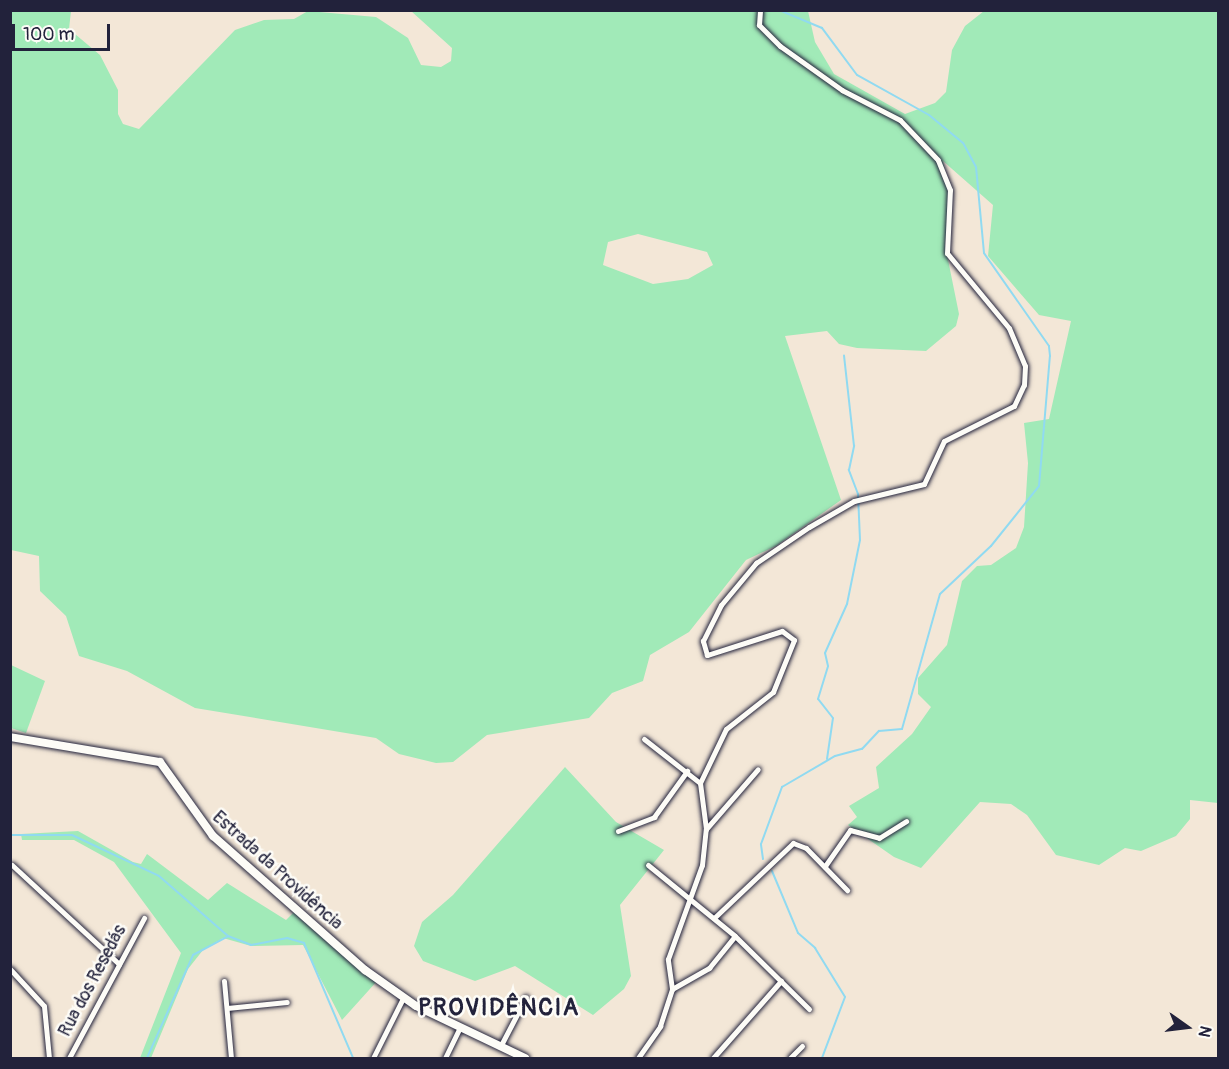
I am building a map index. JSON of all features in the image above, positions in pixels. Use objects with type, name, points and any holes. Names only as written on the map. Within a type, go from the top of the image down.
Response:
[{"type":"street","points":[[638,1059],[658,1032],[672,988],[668,959],[693,901],[706,829],[700,783],[731,725],[769,699],[794,640],[782,631],[705,654],[703,641],[734,585],[756,563],[848,504],[924,484],[944,441],[1014,406],[1025,366],[1010,328],[947,253],[950,190],[938,160],[900,120],[842,90],[780,46],[759,25],[760,10]]},
{"type":"street","name":"Estrada da Providência","points":[[10,737],[160,762],[213,836],[403,998],[525,1059]]},
{"type":"street","points":[[644,739],[700,783]]},
{"type":"street","points":[[706,829],[758,769]]},
{"type":"street","points":[[618,831],[660,811],[687,771]]},
{"type":"street","points":[[825,866],[850,830],[879,838],[906,821]]},
{"type":"street","points":[[714,918],[785,846],[797,843],[811,852],[847,890]]},
{"type":"street","points":[[12,865],[119,964]]},
{"type":"street","points":[[648,865],[735,936],[809,1009]]},
{"type":"street","name":"Rua dos Resedás","points":[[69,1059],[144,918]]},
{"type":"street","points":[[672,988],[709,968],[735,936]]},
{"type":"street","points":[[10,969],[44,1006],[50,1059]]},
{"type":"street","points":[[224,981],[231,1059]]},
{"type":"street","points":[[713,1059],[781,981]]},
{"type":"street","points":[[500,1047],[526,996]]},
{"type":"street","points":[[373,1059],[403,998]]},
{"type":"street","points":[[227,1008],[286,1002]]},
{"type":"street","points":[[445,1059],[460,1027]]},
{"type":"street","points":[[790,1059],[802,1046]]},
{"type":"green space","points":[[11,11],[71,11],[69,29],[100,55],[118,90],[118,114],[123,124],[139,129],[235,30],[264,20],[294,19],[308,11],[376,17],[408,38],[421,65],[441,67],[451,61],[452,48],[411,11],[808,11],[815,42],[834,74],[905,114],[935,103],[946,92],[952,50],[965,26],[984,11],[1218,11],[1218,803],[1190,800],[1190,819],[1176,836],[1141,851],[1125,848],[1099,865],[1056,855],[1027,815],[1011,804],[980,802],[921,868],[894,857],[848,825],[857,817],[849,806],[879,788],[876,767],[912,734],[931,707],[918,694],[918,678],[947,645],[962,581],[977,566],[991,565],[1016,548],[1024,527],[1028,463],[1024,423],[1049,419],[1071,321],[1039,315],[988,256],[993,205],[943,161],[951,204],[945,245],[959,314],[956,326],[926,351],[857,348],[839,344],[827,331],[785,336],[841,500],[776,546],[746,560],[689,632],[650,655],[643,681],[612,693],[589,718],[487,735],[453,762],[436,763],[399,754],[376,738],[195,708],[127,671],[79,656],[66,616],[40,591],[39,556],[11,550]],"holes":[[[638,234],[707,252],[713,265],[688,279],[653,284],[603,265],[608,242]]]},
{"type":"green space","points":[[11,665],[45,681],[26,733],[11,728]]},
{"type":"green space","points":[[565,767],[616,822],[664,850],[620,905],[631,976],[624,989],[593,1015],[515,966],[475,981],[423,961],[414,946],[422,922],[453,895]]},
{"type":"green space","points":[[78,831],[133,862],[141,864],[147,854],[208,900],[227,883],[286,920],[297,909],[378,980],[342,1020],[303,945],[251,946],[223,938],[203,950],[188,969],[151,1058],[140,1058],[181,953],[114,862],[74,840],[22,840],[21,834]]},
{"type":"waterway","points":[[763,859],[761,844],[782,787],[835,756],[862,749],[879,731],[902,729],[940,594],[991,546],[1039,486],[1050,356],[1049,346],[984,253],[976,167],[963,143],[929,115],[857,75],[822,28],[779,10]]},
{"type":"waterway","points":[[827,759],[833,718],[818,699],[828,666],[825,653],[847,604],[860,540],[858,494],[849,470],[854,446],[844,356]]},
{"type":"waterway","points":[[10,835],[72,835],[159,876],[228,936],[251,945],[287,938],[304,943],[353,1058]]},
{"type":"waterway","points":[[772,871],[798,933],[815,948],[845,997],[822,1058]]},
{"type":"waterway","points":[[147,1058],[193,955],[228,936]]},
{"type":"district","name":"PROVIDÊNCIA","points":[[499,1008]]}]
